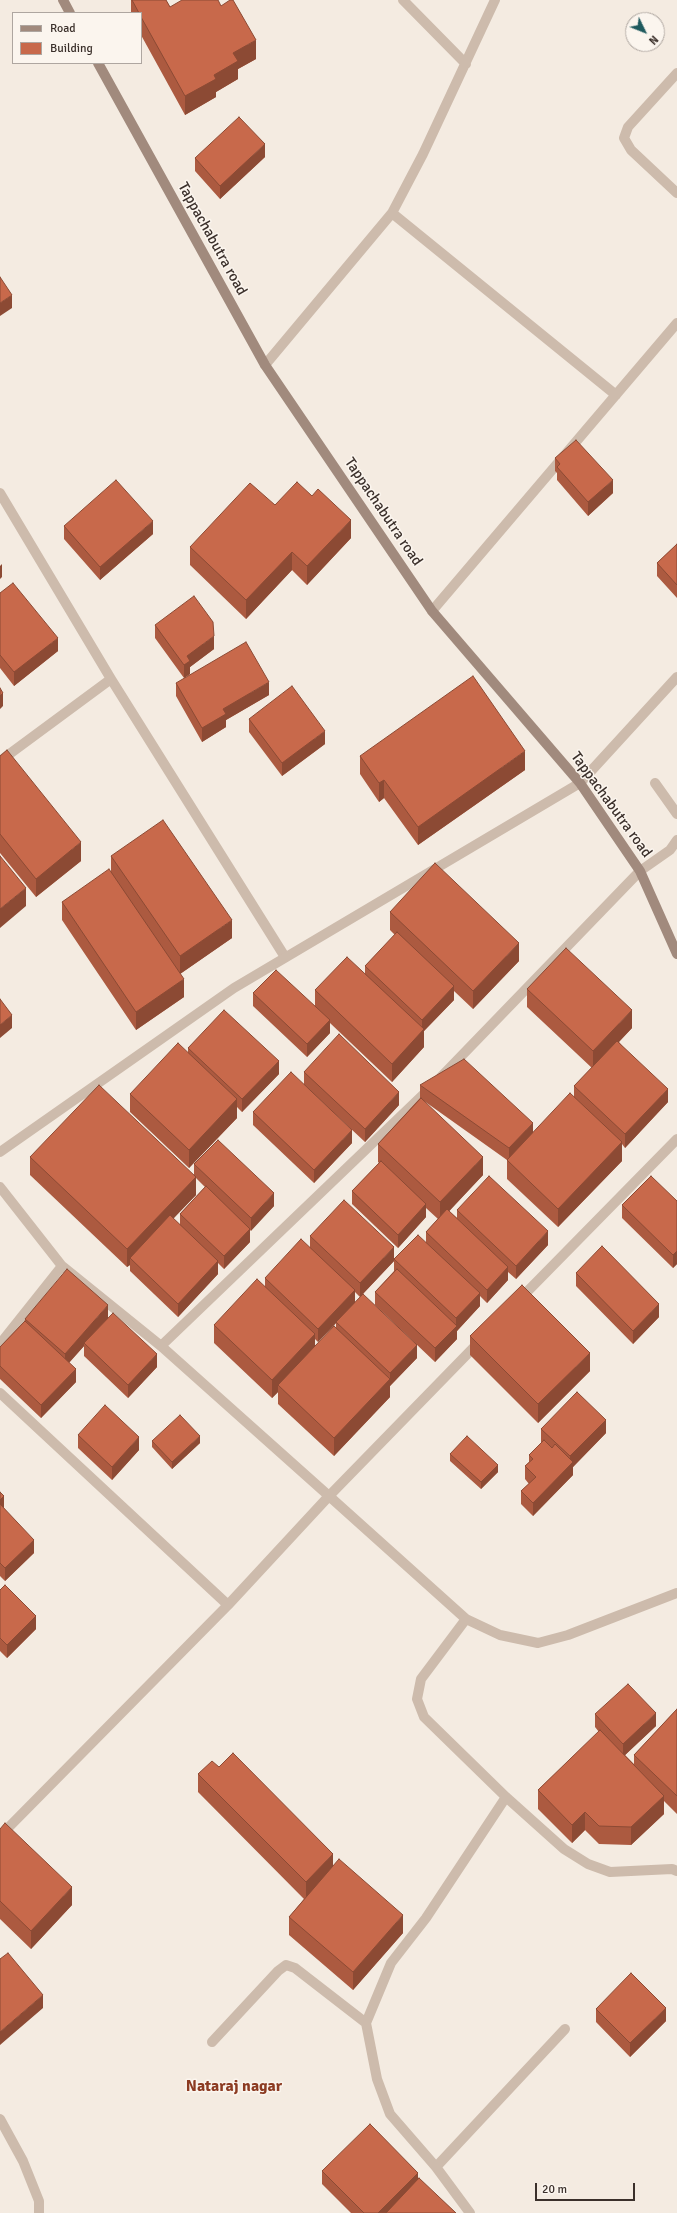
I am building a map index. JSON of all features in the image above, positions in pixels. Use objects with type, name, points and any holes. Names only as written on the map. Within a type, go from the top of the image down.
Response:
[{"type":"main road","points":[[63,0],[69,12]]},
{"type":"main road","name":"Tappachabutra road","points":[[99,64],[265,365],[432,611],[580,783],[640,871],[677,954]]},
{"type":"street","points":[[403,0],[466,64]]},
{"type":"street","points":[[265,365],[392,213],[423,154],[495,0]]},
{"type":"street","points":[[677,73],[628,127],[624,138],[631,150],[677,193]]},
{"type":"street","points":[[392,213],[616,395]]},
{"type":"street","points":[[432,611],[677,323]]},
{"type":"street","points":[[0,493],[111,680],[285,957]]},
{"type":"street","points":[[0,1152],[234,988],[580,783],[677,677]]},
{"type":"street","points":[[0,761],[111,680]]},
{"type":"street","points":[[655,784],[677,814]]},
{"type":"street","points":[[161,1346],[420,1098],[640,871],[670,850],[677,840]]},
{"type":"street","points":[[511,1308],[677,1139]]},
{"type":"street","points":[[0,1187],[62,1266],[161,1346],[466,1619],[500,1635],[538,1643],[568,1635],[677,1593]]},
{"type":"street","points":[[0,1344],[62,1266]]},
{"type":"street","points":[[0,1836],[228,1605],[329,1496],[489,1331]]},
{"type":"street","points":[[0,1393],[228,1605]]},
{"type":"street","points":[[466,1619],[421,1679],[417,1699],[424,1717],[506,1797],[564,1849],[588,1864],[610,1872],[672,1869],[677,1871]]},
{"type":"street","points":[[470,2213],[436,2167],[390,2114],[377,2079],[366,2023],[391,1963],[426,1918],[506,1797]]},
{"type":"street","points":[[212,2042],[278,1971],[286,1965],[296,1968],[366,2023]]},
{"type":"street","points":[[436,2167],[565,2028]]},
{"type":"street","points":[[0,2119],[23,2161],[39,2201],[39,2213]]},
{"type":"building","points":[[132,0],[166,0],[170,7],[182,0],[218,0],[221,6],[230,0],[233,0],[256,40],[233,53],[238,61],[214,75],[216,79],[185,96],[142,19],[142,12],[138,12]]},
{"type":"building","points":[[239,117],[265,144],[220,186],[195,158]]},
{"type":"building","points":[[0,277],[12,295],[0,303]]},
{"type":"building","points":[[576,440],[613,480],[588,502],[557,467],[560,464],[555,458]]},
{"type":"building","points":[[116,480],[153,521],[100,567],[64,526]]},
{"type":"building","points":[[297,482],[312,496],[318,489],[351,520],[307,566],[292,552],[246,600],[190,547],[250,483],[275,505]]},
{"type":"building","points":[[677,544],[677,585],[657,563]]},
{"type":"building","points":[[13,583],[58,638],[14,672],[0,655],[0,593]]},
{"type":"building","points":[[194,596],[213,622],[214,636],[187,656],[190,661],[184,665],[155,625]]},
{"type":"building","points":[[246,642],[269,682],[223,709],[226,714],[202,728],[176,683]]},
{"type":"building","points":[[473,676],[525,751],[418,827],[384,780],[379,783],[360,756]]},
{"type":"building","points":[[292,686],[325,731],[282,763],[249,719]]},
{"type":"building","points":[[0,688],[3,693],[0,696]]},
{"type":"building","points":[[7,750],[81,842],[36,879],[0,834],[0,756]]},
{"type":"building","points":[[163,820],[232,920],[180,956],[111,856]]},
{"type":"building","points":[[0,856],[26,888],[0,909]]},
{"type":"building","points":[[435,863],[519,943],[473,991],[390,912]]},
{"type":"building","points":[[109,869],[184,979],[136,1012],[62,902]]},
{"type":"building","points":[[397,932],[454,986],[422,1020],[365,966]]},
{"type":"building","points":[[566,948],[632,1010],[593,1051],[527,989]]},
{"type":"building","points":[[347,957],[424,1029],[392,1064],[315,990]]},
{"type":"building","points":[[276,970],[330,1020],[307,1044],[253,993]]},
{"type":"building","points":[[0,999],[12,1015],[0,1025]]},
{"type":"building","points":[[224,1010],[279,1061],[242,1099],[188,1048]]},
{"type":"building","points":[[339,1034],[399,1092],[365,1129],[304,1072]]},
{"type":"building","points":[[617,1041],[668,1089],[625,1134],[574,1086]]},
{"type":"building","points":[[178,1043],[237,1099],[189,1150],[130,1094]]},
{"type":"building","points":[[464,1059],[533,1123],[509,1148],[420,1085]]},
{"type":"building","points":[[291,1072],[352,1130],[314,1170],[253,1112]]},
{"type":"building","points":[[99,1085],[196,1177],[127,1249],[30,1157]]},
{"type":"building","points":[[570,1093],[622,1142],[558,1209],[507,1160]]},
{"type":"building","points":[[421,1098],[483,1157],[440,1202],[378,1144]]},
{"type":"building","points":[[218,1140],[274,1193],[251,1218],[194,1164]]},
{"type":"building","points":[[381,1161],[426,1204],[398,1235],[352,1191]]},
{"type":"building","points":[[489,1176],[548,1231],[516,1266],[457,1210]]},
{"type":"building","points":[[651,1176],[677,1201],[677,1251],[673,1255],[622,1205]]},
{"type":"building","points":[[206,1186],[250,1229],[224,1256],[180,1214]]},
{"type":"building","points":[[344,1200],[394,1247],[360,1283],[310,1236]]},
{"type":"building","points":[[447,1209],[508,1267],[487,1290],[426,1232]]},
{"type":"building","points":[[170,1215],[218,1261],[178,1304],[130,1258]]},
{"type":"building","points":[[418,1235],[480,1293],[456,1318],[394,1259]]},
{"type":"building","points":[[301,1239],[355,1290],[318,1329],[265,1278]]},
{"type":"building","points":[[602,1246],[659,1304],[633,1331],[576,1273]]},
{"type":"building","points":[[67,1269],[108,1305],[65,1354],[25,1319]]},
{"type":"building","points":[[397,1269],[457,1326],[435,1348],[375,1292]]},
{"type":"building","points":[[257,1279],[315,1334],[272,1380],[214,1325]]},
{"type":"building","points":[[522,1285],[590,1353],[538,1404],[470,1336]]},
{"type":"building","points":[[363,1294],[417,1345],[390,1373],[336,1322]]},
{"type":"building","points":[[113,1313],[157,1354],[128,1385],[84,1343]]},
{"type":"building","points":[[25,1321],[76,1369],[41,1405],[0,1366],[0,1347]]},
{"type":"building","points":[[334,1326],[390,1379],[334,1438],[278,1385]]},
{"type":"building","points":[[577,1392],[606,1420],[570,1456],[541,1429]]},
{"type":"building","points":[[105,1405],[139,1437],[112,1467],[78,1435]]},
{"type":"building","points":[[180,1415],[200,1436],[172,1462],[152,1441]]},
{"type":"building","points":[[467,1436],[498,1465],[481,1482],[450,1454]]},
{"type":"building","points":[[544,1440],[552,1448],[555,1444],[573,1462],[533,1503],[521,1491],[536,1477],[525,1466],[533,1459],[529,1455]]},
{"type":"building","points":[[0,1492],[4,1496],[0,1500]]},
{"type":"building","points":[[0,1504],[34,1540],[5,1568],[0,1563]]},
{"type":"building","points":[[5,1585],[36,1616],[7,1645],[0,1638],[0,1590]]},
{"type":"building","points":[[628,1684],[656,1713],[623,1744],[595,1714]]},
{"type":"building","points":[[677,1709],[677,1796],[634,1755]]},
{"type":"building","points":[[600,1730],[664,1796],[631,1827],[599,1826],[585,1812],[572,1825],[538,1790]]},
{"type":"building","points":[[233,1753],[333,1854],[306,1882],[198,1774],[212,1761],[219,1767]]},
{"type":"building","points":[[5,1823],[72,1887],[31,1931],[0,1901],[0,1829]]},
{"type":"building","points":[[339,1859],[403,1915],[353,1972],[289,1917]]},
{"type":"building","points":[[8,1953],[43,1995],[0,2032],[0,1959]]},
{"type":"building","points":[[631,1973],[666,2008],[630,2043],[596,2009]]},
{"type":"building","points":[[370,2124],[418,2173],[378,2213],[364,2213],[322,2171]]},
{"type":"building","points":[[419,2178],[456,2213],[386,2213]]},
{"type":"district","name":"Nataraj nagar","points":[[234,2087]]}]
